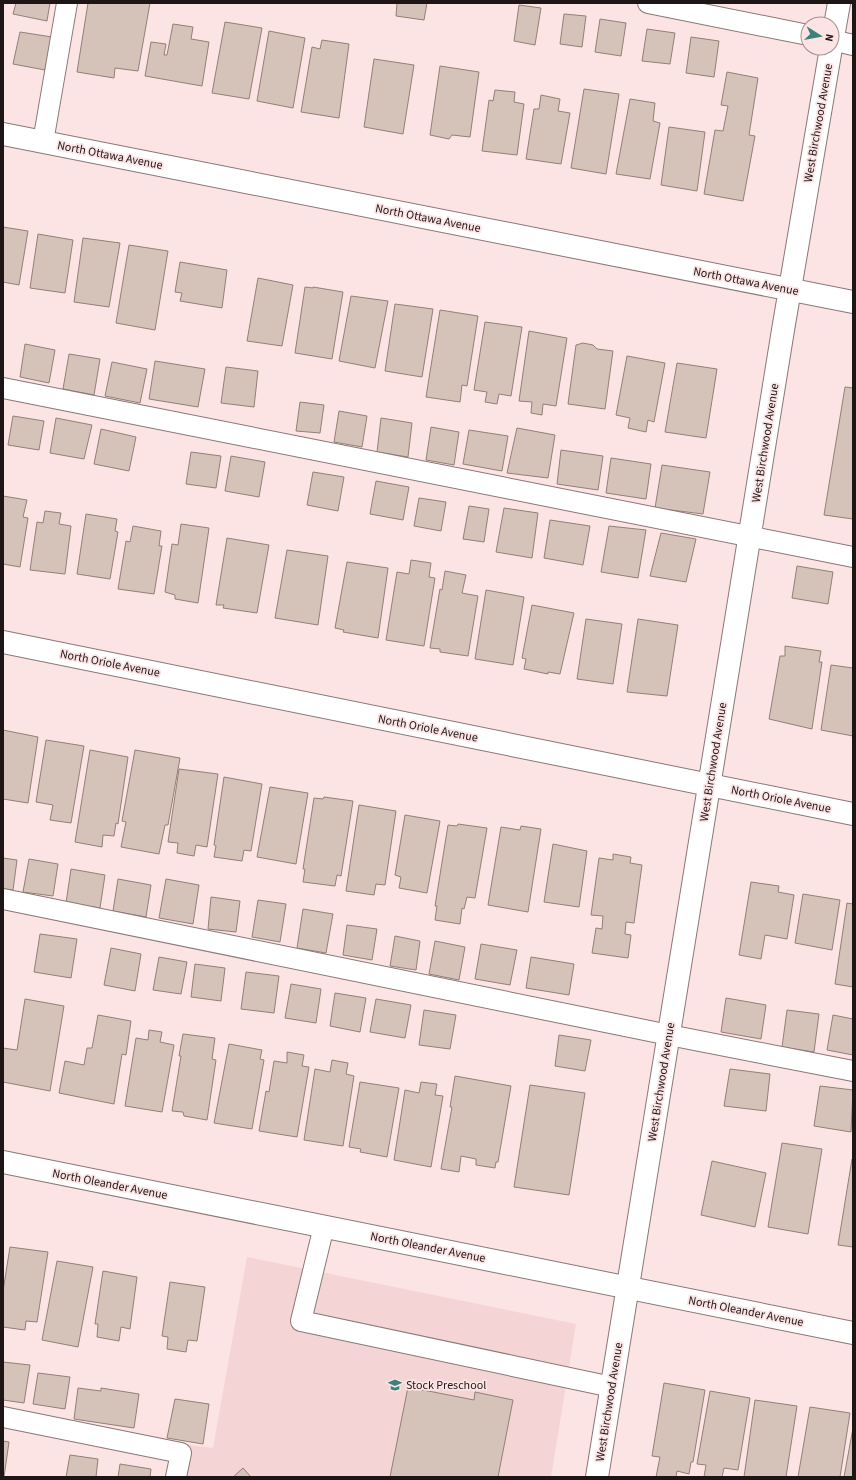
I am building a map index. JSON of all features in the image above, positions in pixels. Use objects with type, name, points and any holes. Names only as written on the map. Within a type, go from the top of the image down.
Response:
[{"type":"street","points":[[837,16],[839,3]]},
{"type":"street","name":"West Birchwood Avenue","points":[[597,1477],[790,289],[830,56]]},
{"type":"street","name":"North Ottawa Avenue","points":[[3,134],[853,302]]},
{"type":"street","name":"North Oriole Avenue","points":[[3,642],[853,814]]},
{"type":"street","name":"North Oleander Avenue","points":[[3,1162],[853,1333]]},
{"type":"lane","points":[[43,142],[67,3]]},
{"type":"lane","points":[[648,3],[800,33]]},
{"type":"lane","points":[[840,43],[853,45]]},
{"type":"lane","points":[[3,388],[853,557]]},
{"type":"lane","points":[[3,899],[669,1035],[853,1071]]},
{"type":"lane","points":[[324,1226],[301,1321],[612,1387]]},
{"type":"lane","points":[[3,1417],[181,1452],[176,1477]]},
{"type":"shaded area","name":"Stock Preschool","points":[[247,1257],[576,1324],[551,1477],[183,1477],[188,1445],[213,1448]]},
{"type":"building","points":[[16,3],[50,3],[47,21],[13,14]]},
{"type":"building","points":[[88,3],[150,3],[138,71],[115,68],[114,78],[77,72]]},
{"type":"building","points":[[397,3],[427,3],[424,20],[396,16]]},
{"type":"building","points":[[519,5],[541,8],[535,45],[514,41]]},
{"type":"building","points":[[564,14],[586,16],[582,47],[560,44]]},
{"type":"building","points":[[600,19],[626,23],[621,56],[595,52]]},
{"type":"building","points":[[225,22],[262,28],[249,99],[212,93]]},
{"type":"building","points":[[173,24],[193,27],[191,39],[209,42],[202,86],[145,76],[151,42],[166,44],[164,55],[167,55]]},
{"type":"building","points":[[647,29],[675,33],[670,64],[642,61]]},
{"type":"building","points":[[269,31],[305,38],[293,108],[257,101]]},
{"type":"building","points":[[20,32],[52,37],[45,70],[13,64]]},
{"type":"building","points":[[691,37],[719,41],[714,77],[686,73]]},
{"type":"building","points":[[322,40],[349,44],[339,118],[301,112],[312,47],[320,49]]},
{"type":"building","points":[[374,59],[414,65],[403,134],[364,127]]},
{"type":"building","points":[[440,66],[479,72],[470,137],[452,135],[449,139],[430,135]]},
{"type":"building","points":[[727,72],[758,78],[749,135],[755,136],[743,201],[704,194],[715,130],[723,131],[728,106],[721,105]]},
{"type":"building","points":[[584,89],[619,94],[606,174],[571,168]]},
{"type":"building","points":[[495,90],[515,92],[514,102],[524,104],[517,155],[482,151],[489,100],[493,101]]},
{"type":"building","points":[[541,95],[560,99],[558,111],[570,113],[561,164],[526,159],[534,109],[539,109]]},
{"type":"building","points":[[630,99],[655,103],[653,121],[660,123],[650,179],[616,174]]},
{"type":"building","points":[[669,127],[705,132],[697,191],[661,185]]},
{"type":"building","points":[[3,227],[28,231],[19,285],[3,282]]},
{"type":"building","points":[[38,234],[73,240],[65,293],[30,288]]},
{"type":"building","points":[[83,238],[120,243],[109,307],[74,302]]},
{"type":"building","points":[[129,245],[168,251],[155,330],[116,323]]},
{"type":"building","points":[[180,262],[227,270],[222,308],[180,301],[182,293],[175,292]]},
{"type":"building","points":[[258,278],[293,285],[282,346],[247,341]]},
{"type":"building","points":[[305,287],[343,292],[332,359],[295,353]]},
{"type":"building","points":[[351,296],[388,301],[375,368],[339,361]]},
{"type":"building","points":[[395,304],[433,309],[422,377],[385,371]]},
{"type":"building","points":[[440,310],[478,316],[467,386],[462,385],[460,402],[426,397]]},
{"type":"building","points":[[485,322],[522,327],[511,396],[499,394],[497,404],[485,402],[487,392],[474,390]]},
{"type":"building","points":[[529,331],[567,338],[556,406],[543,404],[542,415],[531,413],[532,402],[519,401]]},
{"type":"building","points":[[583,343],[593,345],[597,349],[613,351],[605,409],[568,404],[576,345]]},
{"type":"building","points":[[25,344],[55,350],[49,383],[20,377]]},
{"type":"building","points":[[69,354],[100,359],[94,395],[63,389]]},
{"type":"building","points":[[627,356],[665,363],[654,422],[648,420],[646,432],[628,428],[630,418],[616,415]]},
{"type":"building","points":[[155,361],[205,369],[198,407],[149,399]]},
{"type":"building","points":[[112,362],[147,369],[140,403],[105,396]]},
{"type":"building","points":[[677,363],[717,369],[706,438],[665,432]]},
{"type":"building","points":[[226,367],[258,371],[254,407],[221,403]]},
{"type":"building","points":[[845,387],[853,388],[853,519],[824,515]]},
{"type":"building","points":[[300,402],[324,405],[320,433],[296,431]]},
{"type":"building","points":[[339,411],[367,416],[362,447],[334,442]]},
{"type":"building","points":[[13,416],[44,421],[39,450],[8,445]]},
{"type":"building","points":[[56,418],[92,425],[84,459],[50,453]]},
{"type":"building","points":[[381,418],[412,423],[408,457],[377,452]]},
{"type":"building","points":[[431,427],[459,432],[454,465],[426,460]]},
{"type":"building","points":[[517,428],[555,435],[548,478],[507,473]]},
{"type":"building","points":[[101,429],[136,437],[129,471],[94,464]]},
{"type":"building","points":[[469,430],[508,436],[502,471],[463,464]]},
{"type":"building","points":[[561,450],[603,456],[598,490],[557,484]]},
{"type":"building","points":[[191,452],[221,456],[216,488],[186,484]]},
{"type":"building","points":[[231,456],[265,462],[259,497],[225,491]]},
{"type":"building","points":[[611,458],[651,464],[646,499],[606,493]]},
{"type":"building","points":[[662,465],[710,472],[703,514],[655,508]]},
{"type":"building","points":[[313,472],[344,477],[338,511],[307,505]]},
{"type":"building","points":[[376,481],[409,487],[403,520],[370,514]]},
{"type":"building","points":[[3,496],[27,500],[23,517],[28,518],[20,567],[3,564]]},
{"type":"building","points":[[419,498],[446,502],[441,531],[414,526]]},
{"type":"building","points":[[469,506],[489,509],[484,542],[463,539]]},
{"type":"building","points":[[504,508],[538,513],[532,558],[496,552]]},
{"type":"building","points":[[45,511],[61,513],[59,524],[71,526],[65,574],[30,570],[37,522],[43,523]]},
{"type":"building","points":[[86,514],[117,519],[115,531],[118,532],[110,579],[77,574]]},
{"type":"building","points":[[550,520],[590,526],[583,565],[544,558]]},
{"type":"building","points":[[181,524],[209,528],[198,603],[175,599],[175,595],[165,592],[172,544],[178,545]]},
{"type":"building","points":[[133,526],[161,531],[159,546],[162,546],[154,594],[118,589],[126,541],[130,542]]},
{"type":"building","points":[[609,526],[646,530],[638,578],[601,572]]},
{"type":"building","points":[[661,533],[696,539],[686,582],[650,576]]},
{"type":"building","points":[[227,538],[269,545],[257,613],[223,608],[224,605],[216,605]]},
{"type":"building","points":[[287,550],[328,556],[318,625],[275,618]]},
{"type":"building","points":[[411,560],[431,563],[429,577],[435,578],[424,646],[386,640],[397,572],[409,574]]},
{"type":"building","points":[[347,562],[388,568],[378,638],[343,632],[344,630],[335,628]]},
{"type":"building","points":[[797,566],[833,572],[828,604],[792,598]]},
{"type":"building","points":[[445,571],[466,575],[462,593],[478,596],[468,656],[440,652],[440,649],[430,648],[440,589],[442,590]]},
{"type":"building","points":[[486,590],[524,597],[513,665],[475,659]]},
{"type":"building","points":[[532,605],[574,613],[560,674],[548,672],[548,674],[524,669],[526,659],[522,658]]},
{"type":"building","points":[[586,619],[622,624],[613,684],[577,679]]},
{"type":"building","points":[[638,619],[678,625],[667,696],[627,692]]},
{"type":"building","points":[[785,646],[821,651],[819,662],[822,662],[812,729],[769,719],[780,656],[785,656]]},
{"type":"building","points":[[831,665],[853,668],[853,736],[821,730]]},
{"type":"building","points":[[3,730],[38,737],[28,803],[3,799]]},
{"type":"building","points":[[46,740],[84,746],[71,823],[50,820],[53,805],[36,802]]},
{"type":"building","points":[[90,750],[128,757],[118,824],[116,823],[114,836],[103,835],[102,847],[75,842]]},
{"type":"building","points":[[135,750],[180,758],[168,825],[165,825],[159,854],[121,847],[126,822],[122,821]]},
{"type":"building","points":[[179,769],[218,774],[207,847],[196,845],[194,856],[177,853],[178,843],[168,842]]},
{"type":"building","points":[[224,777],[262,784],[251,851],[244,850],[242,861],[214,857],[216,846],[214,845]]},
{"type":"building","points":[[270,787],[308,793],[296,864],[257,857]]},
{"type":"building","points":[[324,797],[353,801],[341,876],[337,875],[335,886],[303,882],[305,869],[303,869],[314,798],[323,799]]},
{"type":"building","points":[[359,805],[396,811],[385,885],[376,884],[374,895],[346,891]]},
{"type":"building","points":[[405,815],[440,821],[427,893],[399,888],[401,877],[395,875]]},
{"type":"building","points":[[458,824],[487,828],[475,898],[467,897],[464,909],[462,908],[460,924],[435,920],[437,906],[435,906],[448,825],[457,826]]},
{"type":"building","points":[[521,826],[541,829],[528,912],[488,905],[501,827],[520,830]]},
{"type":"building","points":[[553,844],[587,851],[579,907],[544,902]]},
{"type":"building","points":[[613,854],[631,857],[630,863],[642,865],[634,923],[626,922],[625,934],[631,935],[628,958],[592,953],[596,928],[602,929],[603,916],[591,915],[599,858],[613,860]]},
{"type":"building","points":[[3,858],[17,860],[13,890],[3,889]]},
{"type":"building","points":[[29,859],[58,864],[53,896],[23,892]]},
{"type":"building","points":[[71,869],[105,875],[100,908],[66,903]]},
{"type":"building","points":[[118,879],[151,885],[146,917],[113,911]]},
{"type":"building","points":[[166,879],[199,885],[193,924],[159,918]]},
{"type":"building","points":[[751,882],[779,886],[778,892],[794,895],[787,939],[765,935],[761,959],[739,955]]},
{"type":"building","points":[[803,894],[840,900],[832,950],[795,943]]},
{"type":"building","points":[[211,897],[240,901],[236,932],[208,929]]},
{"type":"building","points":[[258,900],[286,904],[280,942],[252,937]]},
{"type":"building","points":[[847,903],[853,904],[853,987],[835,984]]},
{"type":"building","points":[[303,909],[333,914],[326,953],[297,948]]},
{"type":"building","points":[[347,925],[377,929],[372,960],[343,955]]},
{"type":"building","points":[[40,934],[77,939],[71,978],[34,972]]},
{"type":"building","points":[[395,936],[420,941],[416,970],[390,966]]},
{"type":"building","points":[[435,941],[465,947],[459,980],[429,974]]},
{"type":"building","points":[[481,944],[517,950],[510,985],[475,979]]},
{"type":"building","points":[[111,948],[141,954],[135,991],[104,985]]},
{"type":"building","points":[[159,957],[187,962],[181,994],[153,990]]},
{"type":"building","points":[[531,957],[574,964],[569,995],[526,988]]},
{"type":"building","points":[[195,964],[225,968],[221,1001],[191,997]]},
{"type":"building","points":[[246,972],[279,976],[274,1013],[241,1009]]},
{"type":"building","points":[[291,984],[321,989],[316,1023],[285,1018]]},
{"type":"building","points":[[335,993],[366,998],[360,1032],[330,1026]]},
{"type":"building","points":[[726,998],[766,1005],[761,1039],[721,1032]]},
{"type":"building","points":[[25,999],[64,1006],[50,1091],[3,1082],[3,1048],[17,1050]]},
{"type":"building","points":[[376,999],[411,1005],[405,1038],[370,1032]]},
{"type":"building","points":[[424,1010],[456,1015],[450,1049],[419,1045]]},
{"type":"building","points":[[787,1010],[819,1014],[814,1052],[782,1047]]},
{"type":"building","points":[[98,1015],[131,1021],[126,1055],[122,1054],[114,1104],[59,1093],[65,1061],[84,1065],[87,1048],[92,1048]]},
{"type":"building","points":[[833,1015],[853,1019],[853,1055],[827,1050]]},
{"type":"building","points":[[149,1030],[162,1032],[160,1042],[174,1045],[162,1112],[125,1106],[136,1038],[148,1040]]},
{"type":"building","points":[[183,1034],[215,1038],[212,1059],[216,1060],[207,1120],[184,1116],[183,1112],[172,1111]]},
{"type":"building","points":[[559,1035],[591,1040],[585,1071],[555,1066]]},
{"type":"building","points":[[229,1044],[262,1050],[260,1059],[264,1060],[252,1129],[214,1123]]},
{"type":"building","points":[[287,1052],[304,1055],[302,1066],[309,1067],[297,1137],[259,1131],[266,1091],[269,1092],[274,1061],[287,1063]]},
{"type":"building","points":[[332,1060],[348,1063],[346,1074],[354,1076],[343,1146],[304,1140],[315,1069],[330,1072]]},
{"type":"building","points":[[730,1069],[770,1074],[766,1111],[724,1106]]},
{"type":"building","points":[[455,1076],[511,1086],[498,1162],[496,1162],[495,1168],[476,1165],[476,1159],[461,1156],[459,1172],[441,1169],[452,1107],[450,1107]]},
{"type":"building","points":[[360,1082],[399,1088],[387,1157],[360,1152],[361,1149],[349,1147]]},
{"type":"building","points":[[421,1082],[437,1084],[435,1095],[443,1096],[431,1167],[394,1160],[405,1090],[419,1093]]},
{"type":"building","points":[[530,1085],[585,1093],[569,1195],[514,1187]]},
{"type":"building","points":[[820,1086],[853,1090],[851,1132],[814,1126]]},
{"type":"building","points":[[782,1143],[822,1149],[808,1234],[768,1227]]},
{"type":"building","points":[[853,1159],[853,1247],[838,1245]]},
{"type":"building","points":[[712,1161],[766,1173],[755,1227],[701,1215]]},
{"type":"building","points":[[10,1247],[48,1252],[37,1322],[26,1321],[25,1330],[3,1327],[3,1291]]},
{"type":"building","points":[[57,1261],[93,1267],[78,1347],[42,1340]]},
{"type":"building","points":[[103,1271],[137,1277],[130,1329],[121,1327],[119,1341],[97,1337],[98,1324],[95,1324]]},
{"type":"building","points":[[170,1282],[205,1287],[197,1341],[188,1340],[186,1352],[167,1349],[168,1337],[162,1336]]},
{"type":"building","points":[[3,1362],[30,1365],[24,1403],[3,1400]]},
{"type":"building","points":[[38,1373],[70,1377],[65,1409],[33,1404]]},
{"type":"building","points":[[664,1383],[705,1390],[693,1462],[691,1462],[689,1474],[677,1471],[676,1477],[656,1477],[660,1457],[652,1456]]},
{"type":"building","points":[[408,1387],[474,1400],[475,1392],[513,1400],[498,1477],[390,1477]]},
{"type":"building","points":[[78,1388],[101,1391],[101,1388],[139,1394],[134,1428],[74,1419]]},
{"type":"building","points":[[710,1391],[750,1398],[738,1470],[724,1468],[722,1477],[704,1477],[706,1465],[697,1464]]},
{"type":"building","points":[[175,1399],[209,1404],[203,1444],[167,1438]]},
{"type":"building","points":[[755,1400],[797,1406],[786,1477],[744,1477]]},
{"type":"building","points":[[810,1407],[850,1413],[840,1477],[798,1477]]},
{"type":"building","points":[[853,1428],[853,1477],[844,1477]]},
{"type":"building","points":[[3,1441],[9,1442],[4,1477],[3,1477]]},
{"type":"building","points":[[70,1455],[98,1459],[96,1477],[66,1477]]},
{"type":"building","points":[[120,1464],[151,1469],[150,1477],[118,1477]]},
{"type":"building","points":[[243,1468],[251,1477],[233,1477]]},
{"type":"place","name":"Stock Preschool","points":[[395,1385]]}]
